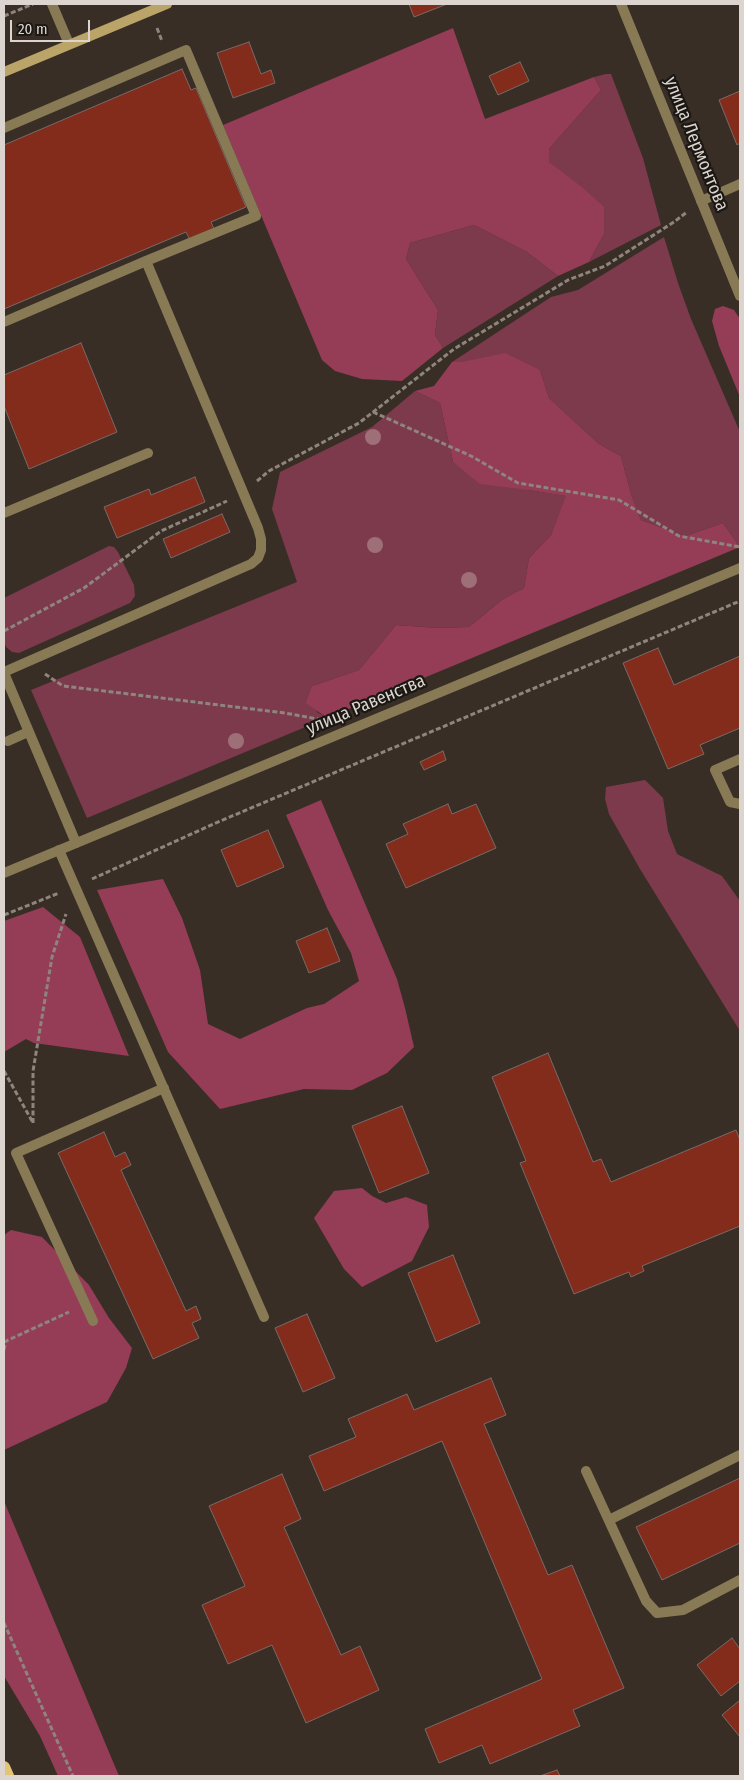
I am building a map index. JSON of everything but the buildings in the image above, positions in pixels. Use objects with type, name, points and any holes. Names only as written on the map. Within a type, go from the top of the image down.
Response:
[{"type":"main road","points":[[4,72],[166,4]]},
{"type":"main road","points":[[4,1767],[8,1776]]},
{"type":"street","points":[[52,4],[69,44]]},
{"type":"street","name":"улица Лермонтова","points":[[621,4],[740,296]]},
{"type":"street","points":[[4,128],[186,50],[256,216],[4,322]]},
{"type":"street","points":[[702,201],[740,184]]},
{"type":"street","points":[[76,843],[4,673],[251,564],[258,558],[261,550],[262,539],[244,492],[146,261]]},
{"type":"street","points":[[4,513],[148,453]]},
{"type":"street","name":"улица Равенства","points":[[4,873],[740,568]]},
{"type":"street","points":[[8,741],[28,732]]},
{"type":"street","points":[[740,759],[715,770],[730,802],[740,804]]},
{"type":"street","points":[[59,850],[264,1317]]},
{"type":"street","points":[[93,1321],[16,1153],[164,1088]]},
{"type":"street","points":[[609,1520],[740,1455]]},
{"type":"street","points":[[586,1471],[646,1601],[657,1613],[683,1610],[740,1580]]},
{"type":"path","points":[[4,16],[34,4]]},
{"type":"path","points":[[4,631],[84,588],[161,531],[220,505],[244,492],[269,471],[359,423],[454,349],[568,280],[605,266],[674,222],[702,201]]},
{"type":"path","points":[[373,412],[470,456],[518,484],[619,500],[679,536],[740,547]]},
{"type":"path","points":[[4,915],[75,887],[218,822],[740,601]]},
{"type":"path","points":[[28,662],[63,686],[285,713],[358,726]]},
{"type":"path","points":[[33,1123],[33,1071],[52,957],[75,887]]},
{"type":"path","points":[[4,1071],[43,1141]]},
{"type":"path","points":[[4,1350],[5,1341],[85,1305]]},
{"type":"path","points":[[4,1623],[73,1776]]},
{"type":"shaded area","points":[[453,28],[485,119],[594,77],[601,90],[549,149],[549,162],[604,207],[604,234],[589,262],[558,276],[527,252],[474,225],[410,243],[406,259],[438,310],[435,335],[443,348],[402,381],[362,379],[335,371],[322,360],[223,125]]},
{"type":"shaded area","points":[[611,74],[643,158],[661,225],[589,262],[604,234],[549,162],[549,149],[601,90],[594,77]]},
{"type":"shaded area","points":[[474,225],[527,252],[558,276],[443,348],[435,335],[438,310],[406,259],[410,243]]},
{"type":"shaded area","points":[[664,237],[691,319],[740,432],[740,547],[723,523],[685,536],[641,520],[631,494],[621,456],[599,444],[549,398],[540,370],[452,362],[551,297],[578,290]]},
{"type":"shaded area","points":[[723,306],[734,310],[740,319],[740,397],[719,346],[712,321],[715,309]]},
{"type":"shaded area","points":[[505,353],[540,370],[549,398],[599,444],[621,456],[631,494],[641,520],[685,536],[723,523],[740,547],[327,718],[306,703],[312,686],[359,670],[396,625],[438,628],[469,627],[503,599],[524,588],[529,558],[551,535],[566,496],[480,484],[453,462],[440,403],[415,391],[434,386],[452,362],[462,362]]},
{"type":"shaded area","points":[[415,391],[440,403],[453,462],[528,490],[567,496],[551,535],[529,558],[524,588],[503,599],[469,627],[438,628],[396,625],[359,670],[312,686],[317,712],[327,718],[87,818],[31,690],[297,582],[272,509],[280,472],[372,427]]},
{"type":"shaded area","points":[[109,546],[114,547],[118,552],[134,585],[135,596],[130,603],[19,653],[12,652],[6,647],[4,642],[4,598]]},
{"type":"shaded area","points":[[645,780],[663,798],[668,831],[677,854],[722,876],[740,901],[740,1031],[640,869],[609,814],[605,799],[606,787]]},
{"type":"shaded area","points":[[321,800],[397,979],[414,1047],[387,1073],[352,1090],[304,1089],[220,1109],[168,1052],[97,890],[163,879],[182,918],[200,970],[208,1024],[240,1039],[307,1008],[324,1004],[359,981],[351,953],[328,910],[286,815]]},
{"type":"shaded area","points":[[43,907],[80,937],[129,1056],[34,1043],[26,1039],[4,1052],[4,921]]},
{"type":"shaded area","points":[[362,1188],[386,1203],[406,1197],[427,1205],[429,1227],[412,1261],[362,1287],[344,1269],[314,1218],[334,1191]]},
{"type":"shaded area","points":[[11,1230],[42,1237],[89,1285],[109,1318],[132,1348],[126,1368],[107,1402],[4,1450],[4,1235]]},
{"type":"shaded area","points":[[4,1501],[119,1776],[58,1776],[40,1736],[4,1676]]}]
